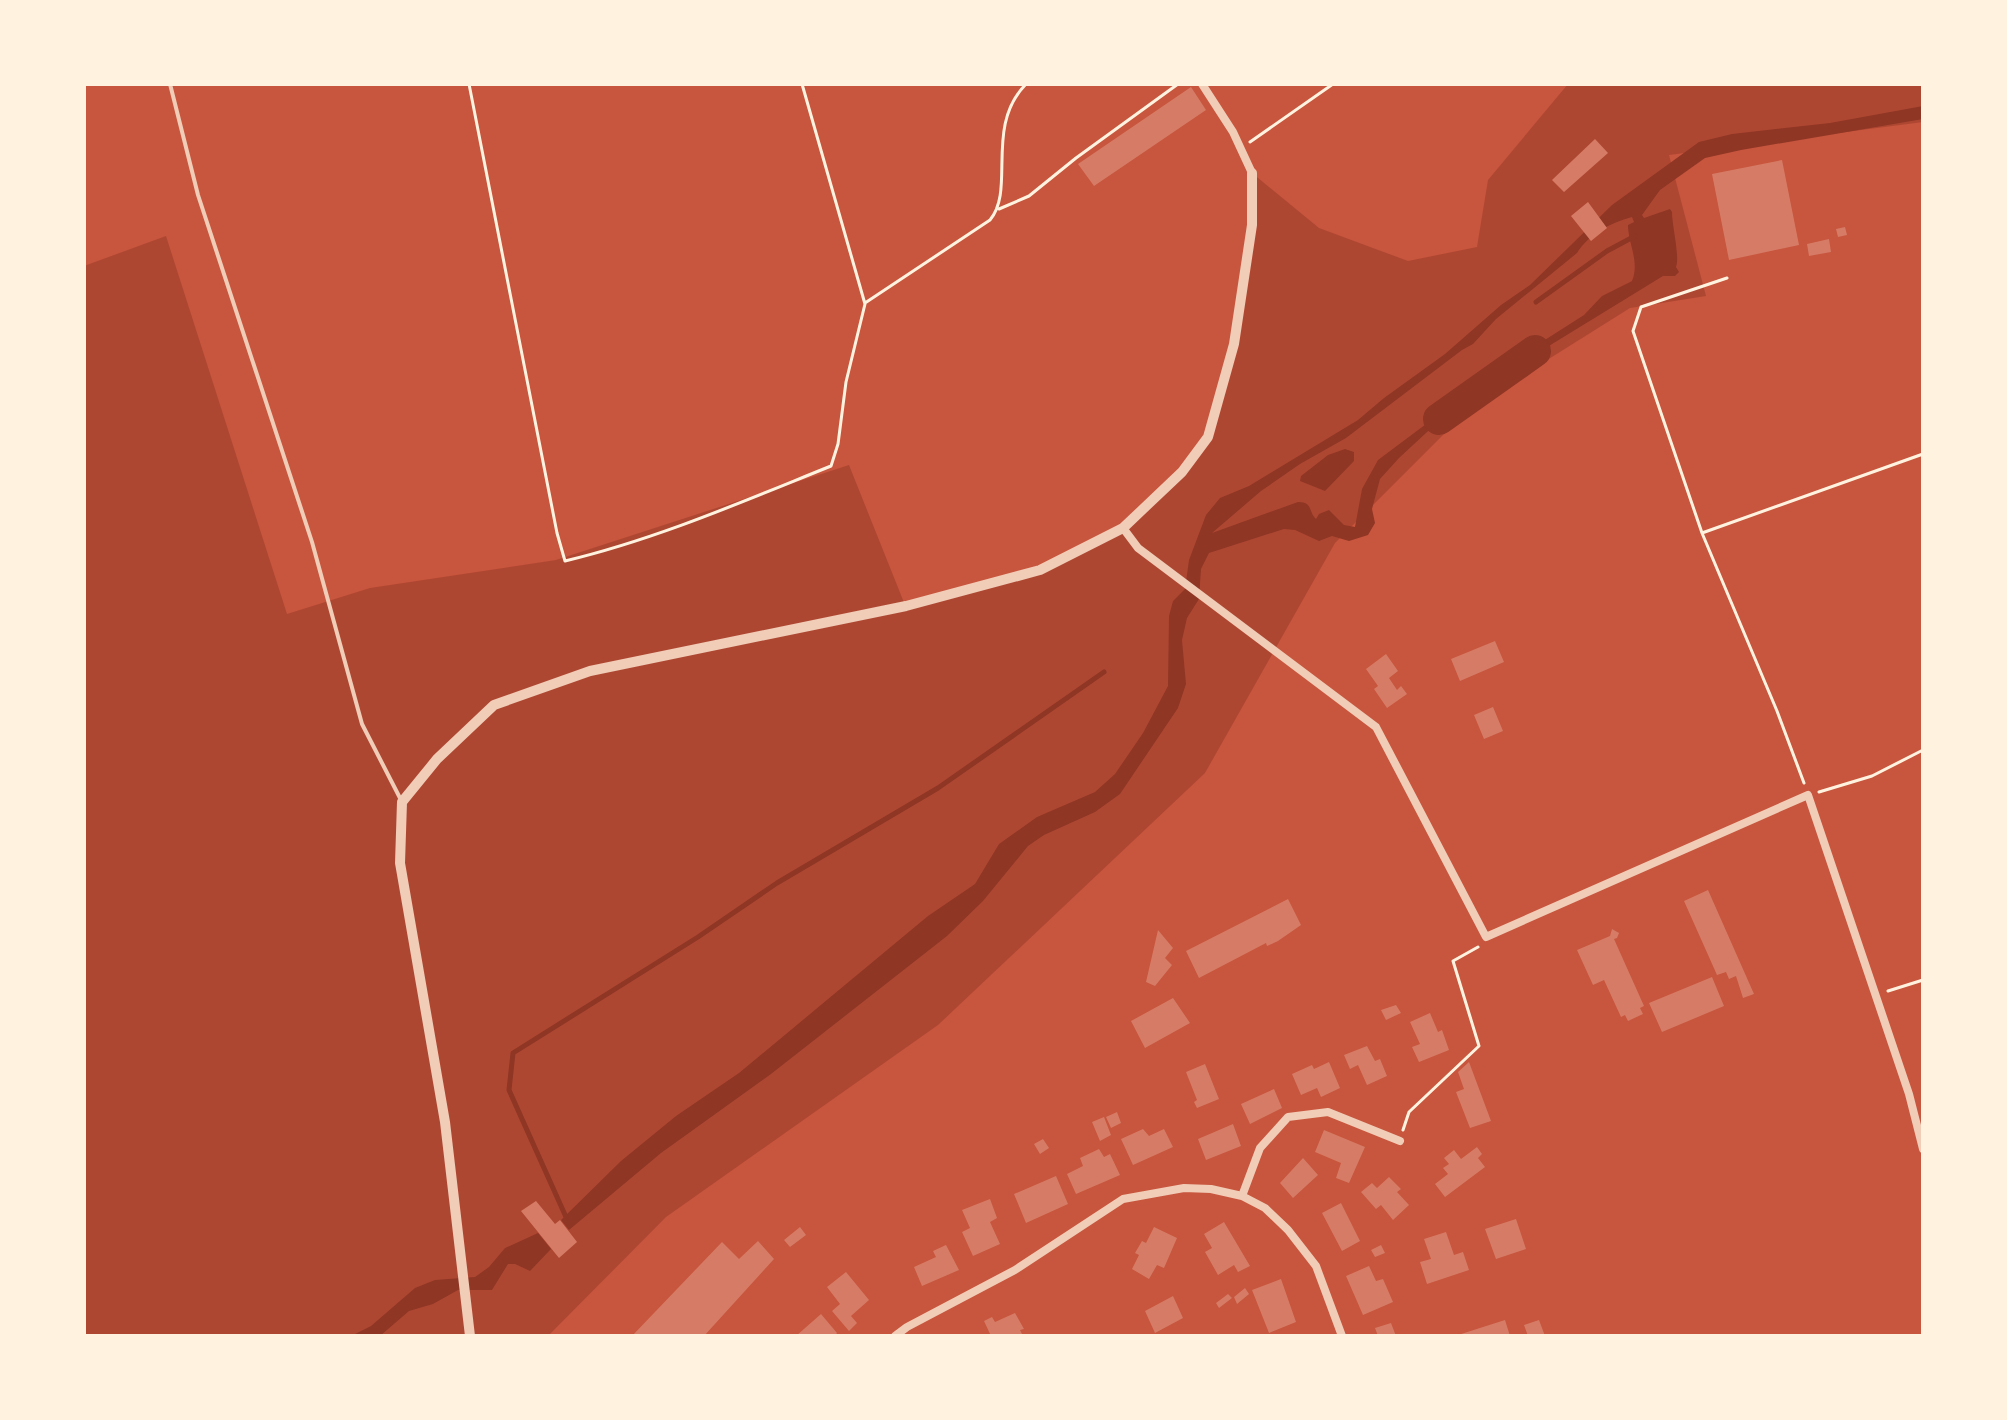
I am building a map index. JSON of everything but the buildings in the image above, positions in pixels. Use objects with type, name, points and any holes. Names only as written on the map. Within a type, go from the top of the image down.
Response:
[{"type":"street","points":[[470,1336],[445,1122],[400,863],[402,802],[437,759],[494,705],[590,671],[906,606],[1040,570],[1123,528],[1182,472],[1208,437],[1234,344],[1252,225],[1252,173],[1233,132],[1202,84]]},
{"type":"street","points":[[1123,528],[1138,548],[1376,727],[1486,937],[1808,795],[1909,1094],[1923,1149]]},
{"type":"street","points":[[1242,1196],[1260,1148],[1288,1117],[1328,1112],[1400,1141]]},
{"type":"street","points":[[895,1336],[1015,1270],[1123,1199],[1184,1188],[1211,1189],[1242,1196],[1265,1208],[1288,1230],[1316,1266],[1342,1336]]},
{"type":"lane","points":[[170,84],[198,195],[312,542],[362,724],[402,802]]},
{"type":"path","points":[[469,84],[565,561],[726,509],[831,466],[838,444],[846,382],[865,304],[802,84]]},
{"type":"path","points":[[999,209],[1004,123],[1013,99],[1026,84]]},
{"type":"path","points":[[865,304],[990,220],[999,209],[1029,196],[1178,84]]},
{"type":"path","points":[[1241,149],[1333,84]]},
{"type":"path","points":[[1727,278],[1641,307],[1633,331],[1702,533],[1777,711],[1808,795],[1872,776],[1923,750]]},
{"type":"path","points":[[1702,533],[1923,454]]},
{"type":"path","points":[[1400,1141],[1409,1112],[1479,1046],[1453,961],[1479,947],[1486,937]]},
{"type":"path","points":[[1875,995],[1923,980]]},
{"type":"shaded area","points":[[1568,84],[1923,84],[1923,122],[1669,155],[1706,296],[1630,308],[1469,409],[1335,543],[1205,773],[938,1025],[666,1217],[548,1336],[84,1336],[84,266],[166,236],[287,614],[370,588],[556,560],[849,465],[905,605],[1041,570],[1123,528],[1182,472],[1208,437],[1234,344],[1252,225],[1252,173],[1319,228],[1408,261],[1477,247],[1488,180]]},
{"type":"shaded area","points":[[1923,106],[1923,119],[1705,158],[1660,190],[1642,215],[1644,218],[1670,209],[1672,212],[1676,267],[1679,272],[1675,276],[1663,276],[1487,384],[1460,408],[1440,420],[1380,479],[1372,509],[1375,523],[1368,535],[1349,541],[1332,536],[1319,541],[1295,530],[1284,529],[1209,553],[1201,569],[1199,599],[1187,618],[1182,640],[1186,684],[1178,708],[1120,794],[1095,812],[1044,835],[1028,846],[983,901],[947,936],[771,1074],[661,1153],[569,1230],[561,1220],[621,1161],[676,1116],[739,1073],[928,916],[975,884],[999,844],[1037,817],[1095,792],[1115,774],[1143,733],[1168,686],[1169,616],[1173,601],[1185,589],[1189,560],[1206,515],[1220,498],[1249,486],[1358,420],[1530,285],[1612,205],[1699,142],[1732,134],[1830,123]],"holes":[[[1632,217],[1634,222],[1628,225],[1634,260],[1632,281],[1602,296],[1584,315],[1501,368],[1378,460],[1362,489],[1355,527],[1344,525],[1329,510],[1319,514],[1316,519],[1308,505],[1298,502],[1212,533],[1261,491],[1346,438],[1473,344],[1496,319],[1577,253],[1594,235],[1624,219]]]},
{"type":"shaded area","points":[[1345,449],[1354,452],[1354,461],[1325,491],[1300,481],[1301,476],[1328,455]]},
{"type":"shaded area","points":[[538,1233],[551,1249],[530,1271],[508,1264],[492,1290],[458,1290],[433,1304],[409,1311],[380,1336],[351,1336],[371,1326],[415,1288],[435,1280],[475,1277],[489,1267],[505,1248]]},
{"type":"waterway","points":[[1536,302],[1607,251],[1635,236]]},
{"type":"waterway","points":[[1439,419],[1535,351]]},
{"type":"waterway","points":[[566,1217],[509,1090],[513,1053],[698,937],[777,883],[938,788],[1104,672]]}]
